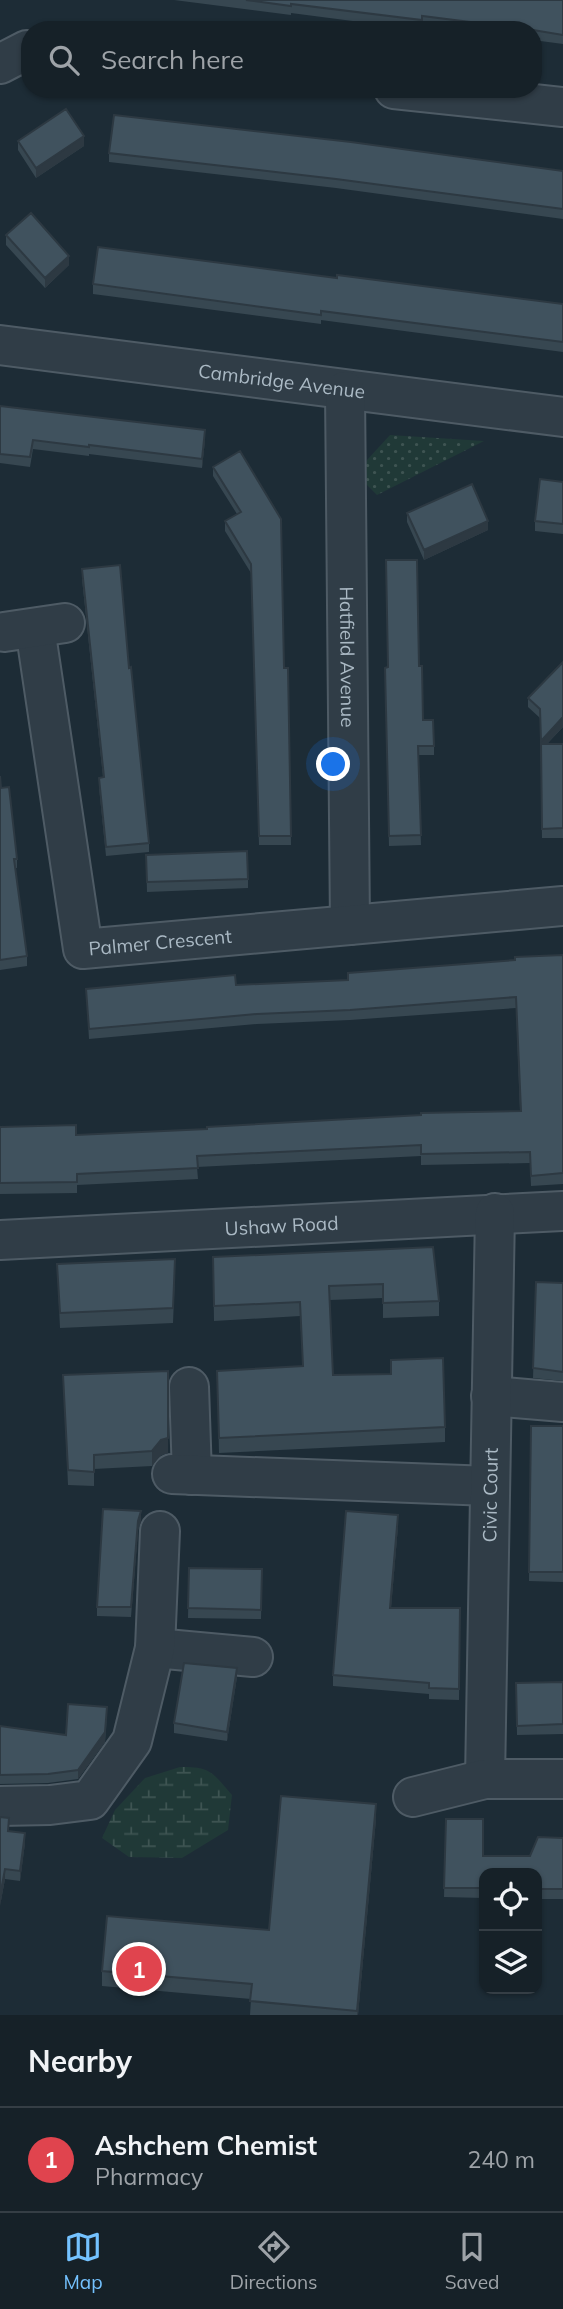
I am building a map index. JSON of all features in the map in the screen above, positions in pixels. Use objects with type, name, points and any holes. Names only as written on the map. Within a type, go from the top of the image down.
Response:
[{"type":"street","points":[[0,64],[21,53]]},
{"type":"street","points":[[478,98],[563,107]]},
{"type":"street","name":"Cambridge Avenue","points":[[0,345],[563,417]]},
{"type":"street","name":"Hatfield Avenue","points":[[345,391],[350,925]]},
{"type":"street","name":"Palmer Crescent","points":[[35,628],[83,949],[563,906]]},
{"type":"street","name":"Ushaw Road","points":[[0,1240],[563,1211]]},
{"type":"street","name":"Civic Court","points":[[485,1779],[495,1213]]},
{"type":"street","points":[[189,1387],[182,1475],[490,1486]]},
{"type":"street","points":[[491,1396],[563,1402]]},
{"type":"street","points":[[0,1806],[50,1805],[90,1800],[132,1741],[155,1648],[160,1531]]},
{"type":"street","points":[[155,1648],[253,1657]]},
{"type":"street","points":[[412,1797],[485,1779],[563,1779]]},
{"type":"green space","points":[[390,435],[484,441],[377,495],[361,479],[367,460]]},
{"type":"green space","points":[[180,1767],[210,1772],[232,1795],[228,1830],[182,1858],[129,1857],[102,1838],[115,1810],[145,1778]]},
{"type":"building","points":[[246,0],[563,0],[563,35],[542,32],[542,21],[462,21],[422,16],[422,20]]},
{"type":"building","points":[[66,109],[84,136],[36,168],[18,141]]},
{"type":"building","points":[[114,115],[351,142],[563,171],[563,209],[109,153]]},
{"type":"building","points":[[31,213],[69,256],[45,278],[6,235]]},
{"type":"building","points":[[98,247],[563,304],[563,342],[321,311],[321,315],[93,284]]},
{"type":"building","points":[[0,406],[205,430],[202,459],[33,440],[30,457],[0,454]]},
{"type":"building","points":[[240,451],[281,519],[284,668],[288,668],[291,836],[259,836],[251,564],[225,521],[241,512],[213,467]]},
{"type":"building","points":[[540,479],[563,482],[563,524],[535,521]]},
{"type":"building","points":[[472,484],[488,521],[424,550],[407,513]]},
{"type":"building","points":[[386,560],[417,560],[423,720],[433,720],[434,746],[418,746],[421,835],[389,836],[385,668],[388,667]]},
{"type":"building","points":[[120,565],[149,843],[106,847],[99,778],[104,777],[82,569]]},
{"type":"building","points":[[563,662],[563,717],[541,741],[540,709],[528,698]]},
{"type":"building","points":[[541,744],[563,744],[563,828],[542,829]]},
{"type":"building","points":[[0,776],[1,788],[9,787],[17,859],[14,859],[27,956],[0,960]]},
{"type":"building","points":[[247,851],[248,879],[147,882],[146,855]]},
{"type":"building","points":[[563,955],[563,1173],[531,1176],[530,1152],[421,1154],[421,1145],[197,1156],[198,1168],[77,1174],[77,1182],[0,1183],[0,1127],[76,1125],[76,1135],[207,1129],[421,1113],[521,1111],[516,997],[257,1014],[89,1029],[86,989],[235,975],[236,985],[348,980],[348,973]]},
{"type":"building","points":[[433,1247],[439,1301],[383,1303],[383,1284],[329,1286],[333,1375],[391,1374],[391,1360],[443,1358],[445,1427],[219,1438],[217,1371],[303,1366],[300,1302],[214,1306],[213,1257]]},
{"type":"building","points":[[175,1259],[173,1308],[60,1313],[57,1264]]},
{"type":"building","points":[[536,1282],[563,1283],[563,1372],[533,1368]]},
{"type":"building","points":[[168,1371],[168,1438],[161,1440],[152,1451],[94,1455],[94,1472],[68,1470],[63,1375]]},
{"type":"building","points":[[531,1426],[563,1426],[563,1572],[529,1572]]},
{"type":"building","points":[[103,1509],[141,1511],[131,1607],[97,1607]]},
{"type":"building","points":[[346,1511],[398,1515],[390,1608],[460,1608],[459,1689],[429,1688],[429,1683],[333,1675]]},
{"type":"building","points":[[189,1568],[262,1569],[261,1610],[188,1608]]},
{"type":"building","points":[[184,1663],[237,1668],[227,1732],[174,1723]]},
{"type":"building","points":[[563,1682],[563,1724],[517,1726],[516,1683]]},
{"type":"building","points":[[68,1704],[107,1707],[105,1732],[78,1770],[0,1775],[0,1726],[66,1735]]},
{"type":"building","points":[[281,1796],[376,1804],[357,2011],[250,2001],[252,1984],[102,1971],[107,1916],[269,1930]]},
{"type":"building","points":[[0,1817],[9,1818],[8,1831],[25,1833],[20,1871],[5,1869],[0,1896]]},
{"type":"building","points":[[446,1819],[483,1819],[483,1856],[530,1856],[538,1837],[563,1838],[563,1889],[542,1889],[542,1868],[479,1868],[479,1888],[444,1888]]},
{"type":"place","name":"Ashchem Chemist","points":[[139,1969]]}]
